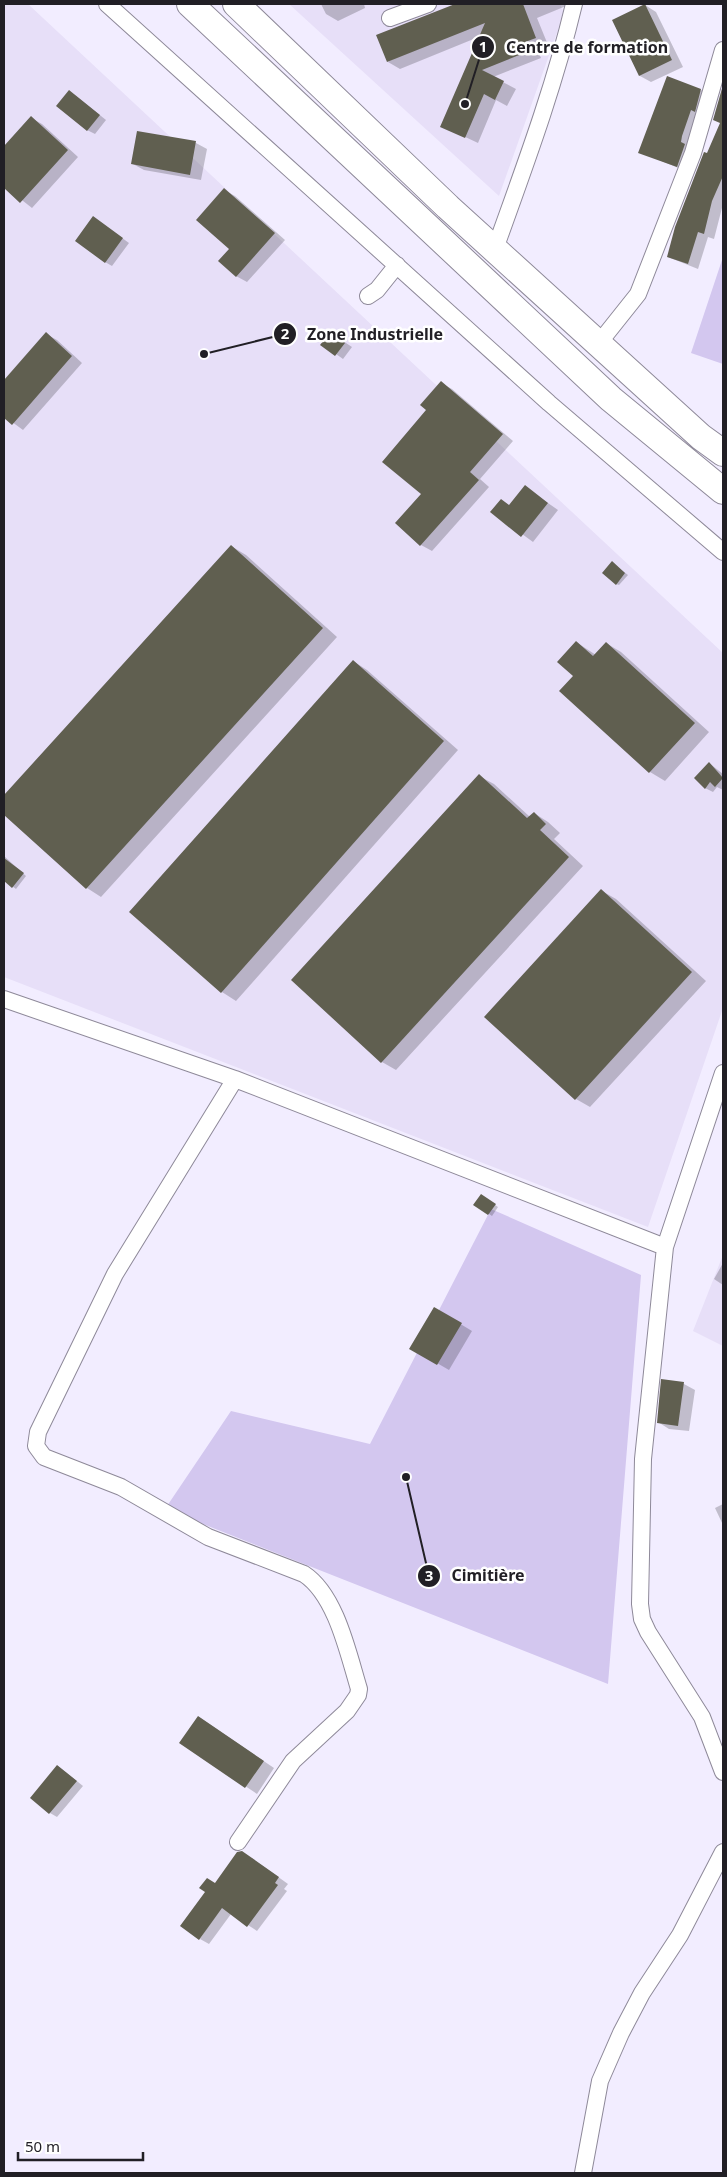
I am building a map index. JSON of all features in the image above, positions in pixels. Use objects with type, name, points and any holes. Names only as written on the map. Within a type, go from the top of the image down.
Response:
[{"type":"highway","points":[[190,4],[611,399],[723,491]]},
{"type":"highway","points":[[236,4],[495,249],[701,437],[723,453]]},
{"type":"street","points":[[107,4],[548,403],[723,552]]},
{"type":"street","points":[[390,18],[428,4]]},
{"type":"street","points":[[495,249],[538,131],[562,52],[574,4]]},
{"type":"street","points":[[599,343],[638,294],[693,153],[723,50]]},
{"type":"street","points":[[368,296],[377,290],[397,266]]},
{"type":"street","points":[[4,999],[235,1079],[665,1247]]},
{"type":"street","points":[[723,1073],[665,1247],[643,1459],[640,1604],[642,1619],[648,1632],[702,1717],[723,1772]]},
{"type":"street","points":[[235,1079],[115,1274],[38,1432],[36,1446],[44,1457],[121,1487],[208,1537],[304,1574],[314,1581],[322,1591],[339,1627],[359,1689],[358,1695],[347,1711],[293,1761],[238,1842]]},
{"type":"street","points":[[583,2173],[600,2082],[621,2033],[642,1993],[680,1935],[723,1852]]},
{"type":"shaded area","points":[[4,4],[28,4],[723,653],[723,1008],[648,1227],[4,977]]},
{"type":"shaded area","points":[[289,4],[560,4],[564,13],[499,196]]},
{"type":"shaded area","points":[[723,257],[723,364],[691,353]]},
{"type":"shaded area","points":[[491,1209],[641,1275],[608,1684],[165,1509],[231,1411],[370,1444]]},
{"type":"shaded area","points":[[723,1255],[723,1346],[693,1331]]},
{"type":"building","points":[[455,4],[523,4],[536,38],[525,42],[529,51],[482,70],[504,81],[495,100],[484,94],[465,138],[440,127],[485,23],[387,62],[376,35]]},
{"type":"building","points":[[645,4],[672,60],[639,76],[612,20]]},
{"type":"building","points":[[667,76],[701,89],[695,112],[691,110],[682,136],[681,142],[685,144],[677,167],[638,153]]},
{"type":"building","points":[[723,85],[723,176],[712,201],[704,234],[698,232],[688,264],[667,257],[675,227],[704,152],[707,153],[720,123],[713,120]]},
{"type":"building","points":[[69,90],[100,115],[87,131],[56,106]]},
{"type":"building","points":[[31,116],[68,150],[20,203],[4,188],[4,146]]},
{"type":"building","points":[[137,131],[196,141],[190,175],[131,164]]},
{"type":"building","points":[[224,188],[275,233],[236,277],[218,261],[229,249],[196,220]]},
{"type":"building","points":[[93,216],[123,238],[105,263],[75,241]]},
{"type":"building","points":[[331,331],[345,343],[335,356],[320,345]]},
{"type":"building","points":[[46,332],[72,356],[12,425],[4,418],[4,380]]},
{"type":"building","points":[[441,381],[503,434],[470,472],[479,480],[420,546],[395,523],[421,494],[382,462],[426,410],[420,405]]},
{"type":"building","points":[[525,485],[548,503],[521,537],[490,512],[501,499],[509,505]]},
{"type":"building","points":[[231,545],[323,628],[86,889],[4,815],[4,795]]},
{"type":"building","points":[[612,561],[625,573],[616,585],[602,573]]},
{"type":"building","points":[[576,641],[593,656],[606,642],[695,723],[649,773],[559,691],[573,676],[557,662]]},
{"type":"building","points":[[353,660],[444,741],[221,993],[129,912]]},
{"type":"building","points":[[709,762],[723,778],[715,787],[710,782],[705,789],[694,778]]},
{"type":"building","points":[[479,774],[527,818],[534,812],[546,824],[540,830],[569,857],[381,1063],[291,980]]},
{"type":"building","points":[[4,858],[24,873],[12,888],[4,881]]},
{"type":"building","points":[[601,889],[692,972],[575,1100],[484,1017]]},
{"type":"building","points":[[481,1194],[496,1204],[488,1215],[473,1205]]},
{"type":"building","points":[[434,1307],[462,1323],[437,1365],[409,1349]]},
{"type":"building","points":[[661,1379],[684,1382],[678,1426],[657,1423]]},
{"type":"building","points":[[198,1716],[264,1761],[245,1788],[179,1743]]},
{"type":"building","points":[[57,1765],[77,1781],[49,1814],[30,1798]]},
{"type":"building","points":[[242,1851],[279,1877],[275,1883],[278,1885],[247,1927],[222,1908],[199,1940],[180,1926],[205,1892],[199,1888],[207,1878],[215,1883],[237,1852]]},
{"type":"place","name":"Centre de formation","points":[[465,104]]},
{"type":"place","name":"Zone Industrielle","points":[[204,354]]},
{"type":"place","name":"Cimitière","points":[[406,1477]]}]
